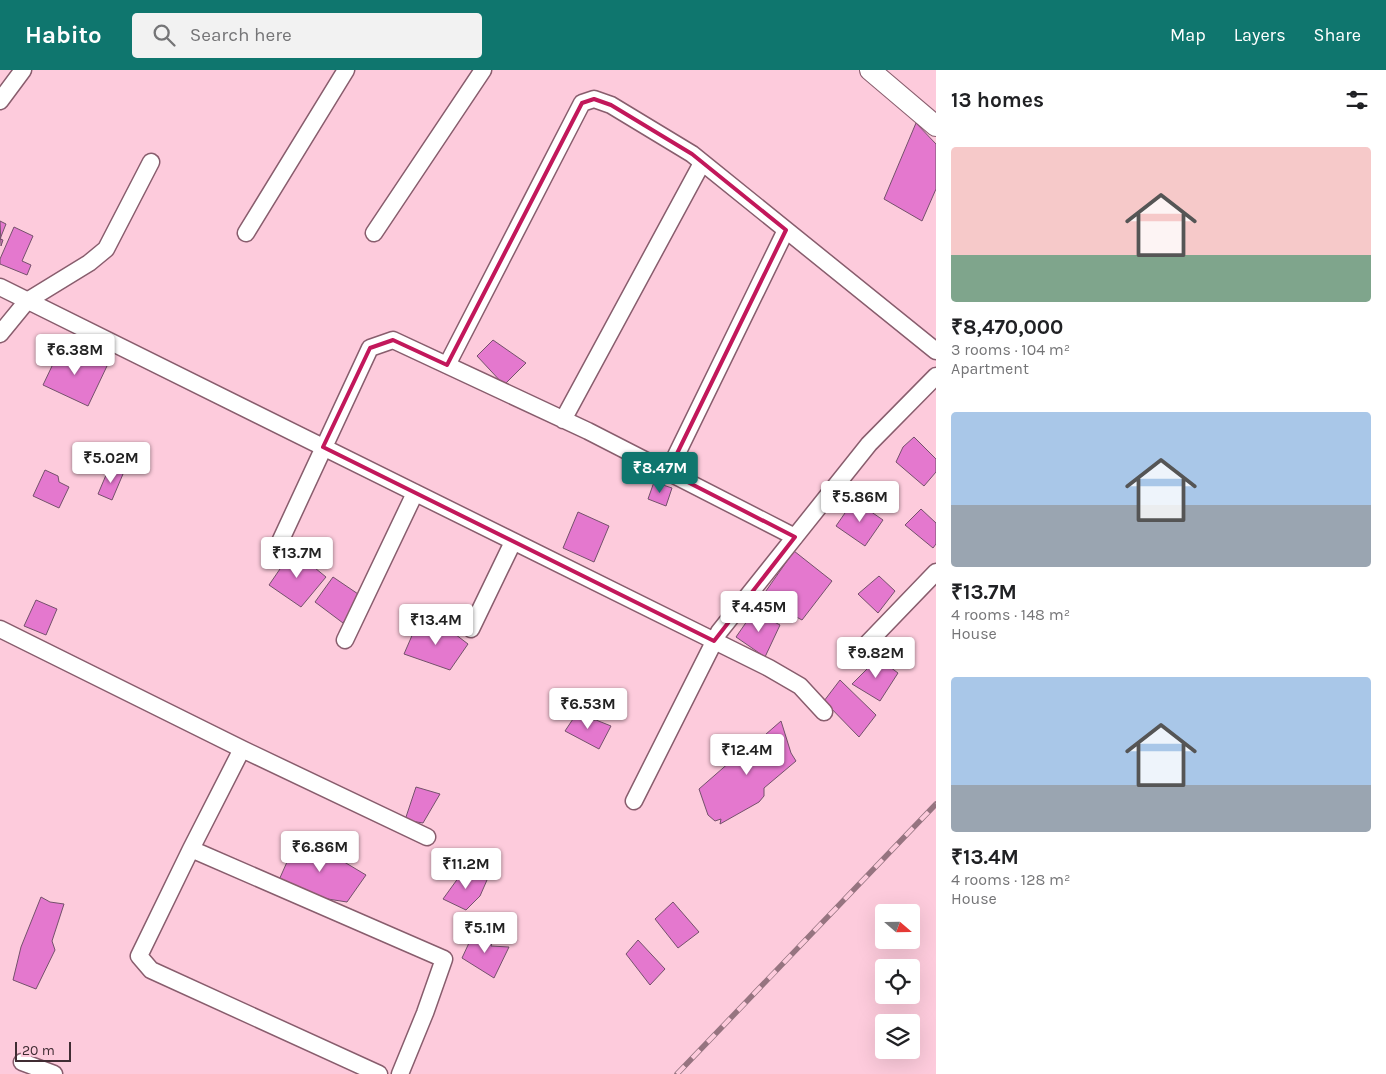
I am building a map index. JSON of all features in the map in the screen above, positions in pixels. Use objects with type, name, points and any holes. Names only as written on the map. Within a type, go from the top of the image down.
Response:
[{"type":"street","points":[[0,101],[23,70]]},
{"type":"street","points":[[246,233],[346,70]]},
{"type":"street","points":[[374,234],[483,70]]},
{"type":"street","points":[[870,70],[936,126]]},
{"type":"street","points":[[447,365],[582,103],[594,99],[611,104],[692,154],[936,351]]},
{"type":"street","points":[[0,334],[27,301],[89,262],[106,249],[151,162]]},
{"type":"street","points":[[564,420],[702,163]]},
{"type":"street","points":[[668,472],[786,230]]},
{"type":"street","points":[[0,287],[769,668],[800,686],[824,712]]},
{"type":"street","points":[[272,559],[370,348],[393,340],[564,420],[795,537]]},
{"type":"street","points":[[634,801],[719,632],[869,444],[936,376]]},
{"type":"street","points":[[345,640],[415,493]]},
{"type":"street","points":[[471,629],[513,542]]},
{"type":"street","points":[[860,652],[936,572]]},
{"type":"street","points":[[0,629],[242,749],[427,837]]},
{"type":"street","points":[[242,749],[190,849],[139,956],[151,970],[379,1074]]},
{"type":"street","points":[[190,849],[444,959],[425,1013],[400,1074]]},
{"type":"street","points":[[22,1062],[54,1074]]},
{"type":"highlighted area","points":[[594,99],[611,105],[692,154],[786,230],[668,472],[795,537],[714,641],[323,447],[370,348],[393,340],[447,365],[582,103]]},
{"type":"building","points":[[916,123],[936,144],[936,189],[922,221],[884,199]]},
{"type":"building","points":[[0,221],[6,224],[1,237]]},
{"type":"building","points":[[14,227],[33,236],[22,261],[31,265],[27,275],[0,264],[0,259]]},
{"type":"building","points":[[493,340],[526,363],[504,385],[477,356]]},
{"type":"building","points":[[62,345],[107,366],[88,406],[43,385]]},
{"type":"building","points":[[914,437],[936,459],[936,472],[924,486],[896,462],[903,447]]},
{"type":"building","points":[[109,468],[123,474],[112,500],[98,494]]},
{"type":"building","points":[[45,470],[58,476],[59,482],[69,487],[59,508],[33,496]]},
{"type":"building","points":[[654,482],[672,488],[666,506],[648,499]]},
{"type":"building","points":[[854,500],[883,520],[865,546],[836,526]]},
{"type":"building","points":[[921,509],[936,523],[936,544],[933,548],[905,525]]},
{"type":"building","points":[[578,512],[609,526],[594,562],[563,548]]},
{"type":"building","points":[[293,550],[326,577],[301,607],[269,585]]},
{"type":"building","points":[[794,551],[832,581],[802,620],[761,598]]},
{"type":"building","points":[[879,576],[895,591],[878,613],[858,594]]},
{"type":"building","points":[[333,577],[361,596],[343,623],[315,602]]},
{"type":"building","points":[[36,600],[57,609],[46,635],[24,626]]},
{"type":"building","points":[[754,611],[780,625],[765,657],[736,637]]},
{"type":"building","points":[[417,624],[447,628],[468,644],[450,670],[404,654]]},
{"type":"building","points":[[878,658],[898,673],[880,701],[852,684]]},
{"type":"building","points":[[840,680],[876,715],[859,737],[824,701]]},
{"type":"building","points":[[579,710],[588,721],[596,720],[611,726],[599,749],[565,731]]},
{"type":"building","points":[[781,721],[791,753],[796,761],[764,788],[764,796],[759,802],[720,824],[721,819],[715,821],[708,815],[699,789]]},
{"type":"building","points":[[416,787],[440,794],[423,823],[405,820]]},
{"type":"building","points":[[299,835],[366,875],[347,902],[315,897],[279,880]]},
{"type":"building","points":[[464,870],[479,879],[480,874],[487,880],[480,896],[466,910],[443,899]]},
{"type":"building","points":[[41,897],[50,902],[64,904],[52,941],[55,950],[36,989],[13,980],[21,947]]},
{"type":"building","points":[[673,902],[699,932],[678,948],[655,919]]},
{"type":"building","points":[[475,930],[493,939],[491,946],[509,947],[494,978],[462,958]]},
{"type":"building","points":[[638,940],[665,969],[650,985],[626,954]]},
{"type":"railway","points":[[677,1074],[936,804]]}]
